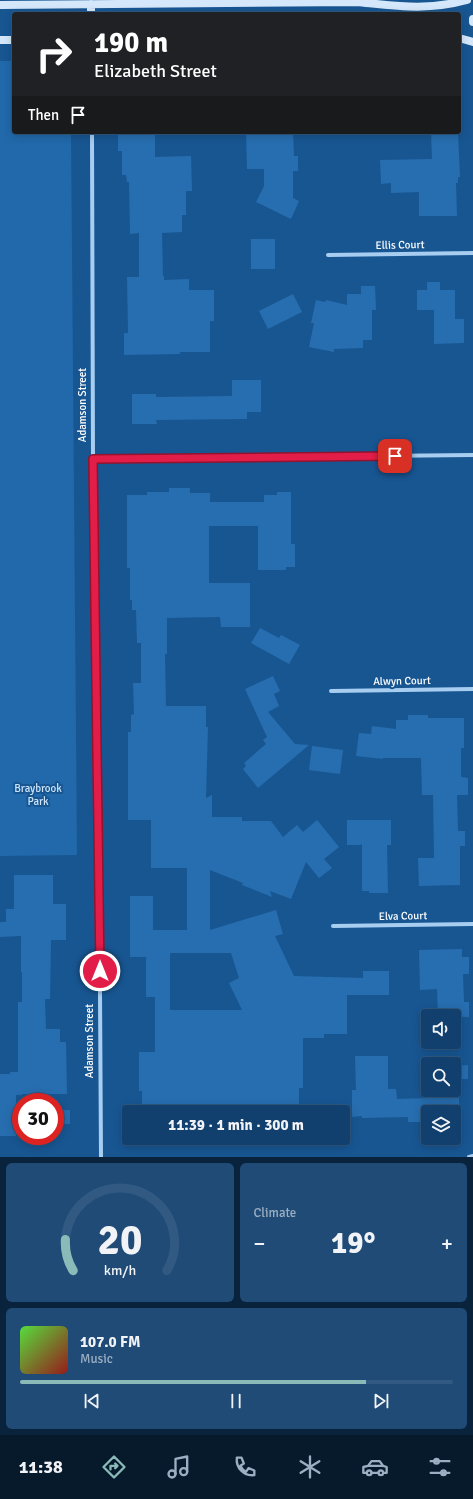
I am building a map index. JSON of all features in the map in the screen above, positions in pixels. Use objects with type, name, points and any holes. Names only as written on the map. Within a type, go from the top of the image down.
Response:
[{"type":"main road","points":[[0,5],[357,2],[416,8],[448,5],[467,0]]},
{"type":"main road","points":[[91,4],[91,12]]},
{"type":"main road","points":[[461,39],[473,42]]},
{"type":"main road","points":[[0,40],[12,40]]},
{"type":"street","name":"Adamson Street","points":[[92,134],[93,459],[99,831],[101,1157]]},
{"type":"street","name":"Ellis Court","points":[[328,255],[473,253]]},
{"type":"street","points":[[93,459],[473,455]]},
{"type":"street","name":"Alwyn Court","points":[[331,691],[473,689]]},
{"type":"street","name":"Elva Court","points":[[333,926],[473,924]]},
{"type":"street","points":[[469,1157],[473,1156]]},
{"type":"green space","name":"Braybrook Park","points":[[0,61],[12,61],[12,134],[71,134],[77,855],[0,856]]},
{"type":"building","points":[[118,134],[155,134],[155,157],[191,156],[192,191],[186,191],[186,215],[182,215],[182,232],[162,233],[163,276],[164,280],[189,279],[189,290],[214,290],[214,321],[210,321],[210,352],[124,355],[124,333],[128,333],[127,277],[139,277],[139,233],[130,234],[129,182],[127,182],[126,175],[122,175],[122,151],[118,151]]},
{"type":"building","points":[[246,134],[293,134],[294,156],[298,156],[298,171],[293,171],[293,198],[299,201],[291,219],[256,202],[264,186],[264,169],[247,169]]},
{"type":"building","points":[[431,134],[458,134],[460,177],[458,177],[458,183],[456,183],[457,216],[419,216],[419,192],[391,193],[391,183],[381,184],[380,160],[432,159]]},
{"type":"building","points":[[251,239],[275,239],[275,269],[251,269]]},
{"type":"building","points":[[427,282],[440,282],[440,290],[455,290],[455,319],[464,319],[464,343],[434,344],[434,310],[417,310],[417,290],[427,290]]},
{"type":"building","points":[[361,286],[375,286],[376,310],[372,310],[372,340],[363,340],[363,348],[334,349],[334,352],[309,347],[314,323],[311,323],[316,300],[325,302],[326,300],[347,305],[347,294],[361,294]]},
{"type":"building","points":[[293,294],[302,312],[268,329],[259,311]]},
{"type":"building","points":[[232,380],[261,380],[261,412],[247,412],[247,419],[156,420],[157,424],[132,424],[132,394],[156,394],[156,397],[232,396]]},
{"type":"building","points":[[169,488],[190,488],[190,493],[210,493],[210,502],[264,502],[264,495],[277,495],[277,492],[291,492],[291,544],[295,544],[295,567],[286,567],[286,570],[258,570],[258,526],[209,526],[209,583],[250,583],[250,627],[221,627],[220,617],[167,618],[167,654],[165,654],[166,706],[206,706],[206,727],[208,727],[206,798],[212,795],[212,817],[242,817],[242,821],[271,821],[283,837],[297,825],[303,832],[317,820],[339,847],[324,859],[332,868],[319,878],[306,862],[291,899],[270,891],[272,897],[242,885],[243,883],[210,870],[210,930],[276,910],[283,934],[275,936],[294,976],[363,978],[363,971],[389,971],[389,995],[347,995],[347,1034],[324,1034],[324,1038],[303,1038],[303,1088],[299,1088],[299,1105],[142,1105],[142,1091],[139,1091],[139,1052],[155,1052],[155,997],[146,997],[146,957],[130,957],[130,896],[153,896],[153,930],[187,930],[187,868],[151,868],[151,820],[128,820],[128,732],[131,732],[131,715],[134,714],[133,683],[141,683],[141,643],[137,643],[136,610],[132,610],[132,600],[130,600],[130,568],[127,568],[127,495],[147,495],[147,492],[169,492]],"holes":[[[170,953],[231,953],[239,978],[229,983],[242,1010],[170,1010]]]},
{"type":"building","points":[[260,628],[279,638],[281,635],[300,645],[289,664],[251,643]]},
{"type":"building","points":[[273,676],[280,691],[274,694],[279,706],[268,712],[295,744],[309,745],[258,788],[243,769],[246,766],[244,763],[266,744],[263,740],[267,737],[245,689]]},
{"type":"building","points":[[408,715],[428,715],[428,718],[464,718],[464,748],[461,748],[461,777],[468,778],[468,795],[457,795],[458,831],[465,831],[465,846],[460,846],[460,885],[419,886],[418,858],[434,858],[433,795],[422,795],[421,758],[383,759],[356,756],[359,733],[371,734],[372,726],[396,729],[396,720],[408,720]]},
{"type":"building","points":[[312,746],[343,750],[340,774],[309,770]]},
{"type":"building","points":[[347,820],[391,820],[391,845],[387,845],[388,893],[369,893],[369,891],[362,891],[362,844],[347,845]]},
{"type":"building","points":[[14,875],[53,875],[53,904],[66,904],[66,940],[51,940],[50,999],[45,999],[46,1029],[60,1029],[60,1042],[66,1042],[67,1094],[12,1093],[12,1136],[0,1136],[0,1074],[18,1072],[18,1002],[22,1002],[21,936],[0,937],[0,922],[6,922],[6,909],[14,909]]},
{"type":"building","points":[[462,949],[462,957],[469,957],[469,974],[463,974],[464,1002],[469,1002],[469,1017],[461,1017],[461,1009],[438,1009],[437,989],[420,990],[419,950]]},
{"type":"building","points":[[355,1056],[388,1056],[388,1089],[396,1089],[397,1099],[459,1097],[459,1105],[421,1105],[421,1122],[408,1122],[408,1117],[352,1117],[352,1090],[356,1090]]},
{"type":"building","points":[[468,1065],[468,1079],[461,1079],[461,1066]]},
{"type":"building","points":[[64,1110],[70,1110],[70,1124],[64,1124]]},
{"type":"route","points":[[100,971],[93,459],[395,456]]}]
